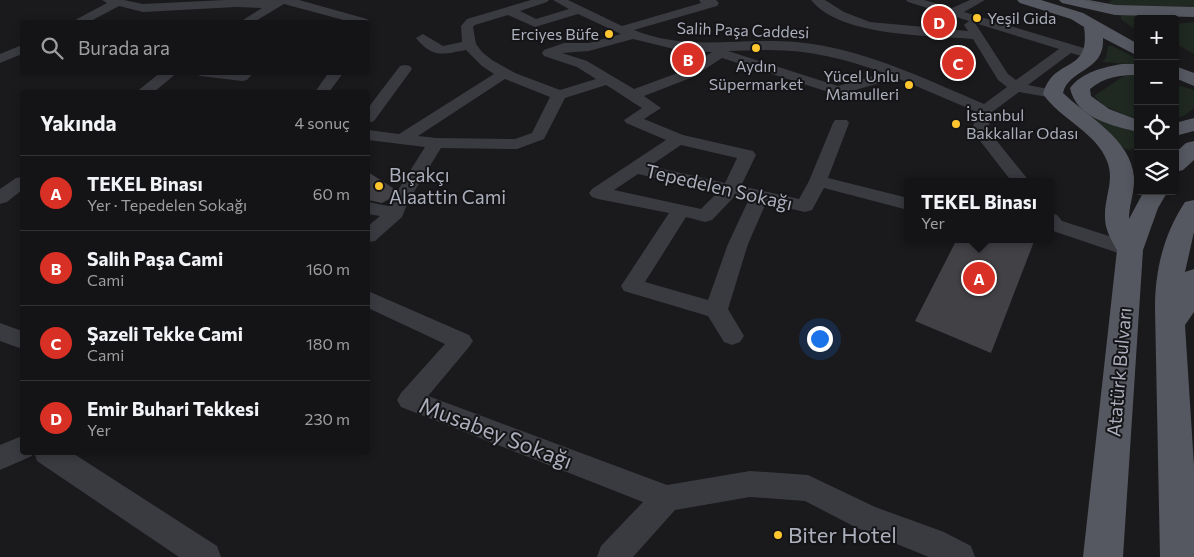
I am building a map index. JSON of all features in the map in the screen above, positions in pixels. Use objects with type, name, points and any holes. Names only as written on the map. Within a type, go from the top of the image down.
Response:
[{"type":"main road","points":[[1026,0],[1077,16],[1134,49]]},
{"type":"main road","points":[[1046,0],[1088,13],[1134,37]]},
{"type":"main road","points":[[1067,0],[1115,10],[1194,12]]},
{"type":"main road","points":[[1179,18],[1194,17]]},
{"type":"main road","points":[[1092,24],[1096,38],[1092,55],[1086,63],[1057,81],[1053,87],[1053,94],[1067,109],[1104,140],[1118,159],[1124,182],[1117,218],[1121,234],[1130,250]]},
{"type":"main road","points":[[1182,61],[1194,80]]},
{"type":"main road","points":[[1134,70],[1116,69],[1104,73],[1086,82],[1080,88],[1080,93],[1084,101],[1092,108],[1134,125]]},
{"type":"main road","points":[[1179,80],[1194,85]]},
{"type":"main road","points":[[1179,129],[1194,124]]},
{"type":"main road","points":[[1179,161],[1194,148]]},
{"type":"main road","name":"Atatürk Bulvarı","points":[[1103,557],[1130,250],[1146,208],[1154,195]]},
{"type":"main road","points":[[1180,557],[1168,300],[1177,240],[1194,207]]},
{"type":"main road","points":[[1170,323],[1188,299],[1194,279]]},
{"type":"street","points":[[543,0],[471,22],[467,26],[469,45],[492,66],[559,95],[609,80]]},
{"type":"street","name":"Salih Paşa Caddesi","points":[[559,0],[627,32],[654,42],[719,50],[809,48],[848,56],[899,73],[985,110]]},
{"type":"street","points":[[678,139],[598,193],[681,209],[705,216],[731,190],[747,155],[678,139],[632,120],[652,108],[630,96],[609,80],[582,64],[548,53],[564,48],[589,47],[713,3],[705,0]]},
{"type":"street","points":[[817,0],[840,15],[868,26],[977,36]]},
{"type":"street","points":[[912,0],[1092,55]]},
{"type":"street","points":[[958,15],[979,0]]},
{"type":"street","points":[[84,20],[113,1],[143,8],[283,2],[307,4],[356,20]]},
{"type":"street","points":[[250,20],[283,2]]},
{"type":"street","points":[[133,18],[143,8]]},
{"type":"street","points":[[508,10],[535,23],[580,10]]},
{"type":"street","points":[[958,15],[977,36],[1003,77],[1016,87],[1053,94]]},
{"type":"street","points":[[423,38],[440,51],[469,45]]},
{"type":"street","points":[[1018,178],[980,130],[985,110],[1068,49]]},
{"type":"street","points":[[0,59],[20,50]]},
{"type":"street","points":[[630,96],[688,74],[719,50],[838,91],[899,73]]},
{"type":"street","points":[[370,112],[375,98],[405,69]]},
{"type":"street","points":[[404,138],[505,73]]},
{"type":"street","points":[[148,90],[167,75]]},
{"type":"street","points":[[225,75],[242,77],[244,75]]},
{"type":"street","points":[[324,90],[335,75]]},
{"type":"street","points":[[507,157],[537,136],[559,95]]},
{"type":"street","name":"Tepedelen Sokağı","points":[[635,168],[805,206],[818,181],[841,123]]},
{"type":"street","points":[[370,135],[436,143],[517,144],[537,136]]},
{"type":"street","points":[[370,234],[396,213],[400,200],[436,143]]},
{"type":"street","name":"Tepedelen Sokağı","points":[[818,181],[904,203]]},
{"type":"street","points":[[0,198],[20,183]]},
{"type":"street","points":[[716,310],[738,244],[760,195]]},
{"type":"street","points":[[370,208],[396,213]]},
{"type":"street","points":[[681,209],[632,286],[716,310],[732,336]]},
{"type":"street","points":[[1054,224],[1130,250]]},
{"type":"street","name":"Musabey Sokağı","points":[[370,300],[461,341],[410,400],[667,498]]},
{"type":"street","points":[[0,332],[20,339]]},
{"type":"street","points":[[0,458],[20,449]]},
{"type":"street","points":[[51,455],[192,554]]},
{"type":"street","points":[[612,557],[667,498],[750,484],[808,488],[867,518],[932,543],[960,557]]},
{"type":"shaded area","points":[[1112,0],[1194,0],[1194,7],[1106,6]]},
{"type":"shaded area","points":[[1121,13],[1166,14],[1134,15],[1134,29],[1121,19]]},
{"type":"shaded area","points":[[1194,22],[1194,54],[1179,45],[1179,24]]},
{"type":"shaded area","points":[[1108,46],[1112,46],[1134,57],[1134,65],[1102,62],[1106,58]]},
{"type":"shaded area","points":[[1134,75],[1134,118],[1104,106],[1094,96],[1122,77]]},
{"type":"shaded area","points":[[1179,85],[1194,90],[1194,108],[1179,118]]},
{"type":"shaded area","points":[[1083,111],[1112,125],[1134,131],[1134,148],[1125,149]]},
{"type":"building","name":"Bıçakçı Alaattin Cami","points":[[370,173],[396,190],[391,198],[382,203],[370,200]]},
{"type":"building","points":[[955,243],[1033,243],[991,353],[915,321]]},
{"type":"tram line","points":[[1085,0],[1104,5]]},
{"type":"place","name":"Yeşil Gida","points":[[977,18]]},
{"type":"place","name":"Emir Buhari Tekkesi","points":[[939,22]]},
{"type":"place","name":"Erciyes Büfe","points":[[609,34]]},
{"type":"place","name":"Aydın Süpermarket","points":[[756,48]]},
{"type":"place","name":"Salih Paşa Cami","points":[[688,59]]},
{"type":"place","name":"Şazeli Tekke Cami","points":[[958,63]]},
{"type":"place","name":"Yücel Unlu Mamulleri","points":[[909,85]]},
{"type":"place","name":"İstanbul Bakkallar Odası","points":[[956,124]]},
{"type":"place","name":"Bıçakçı Alaattin Cami","points":[[379,186]]},
{"type":"place","name":"TEKEL Binası","points":[[979,278]]},
{"type":"place","name":"Biter Hotel","points":[[778,535]]}]
